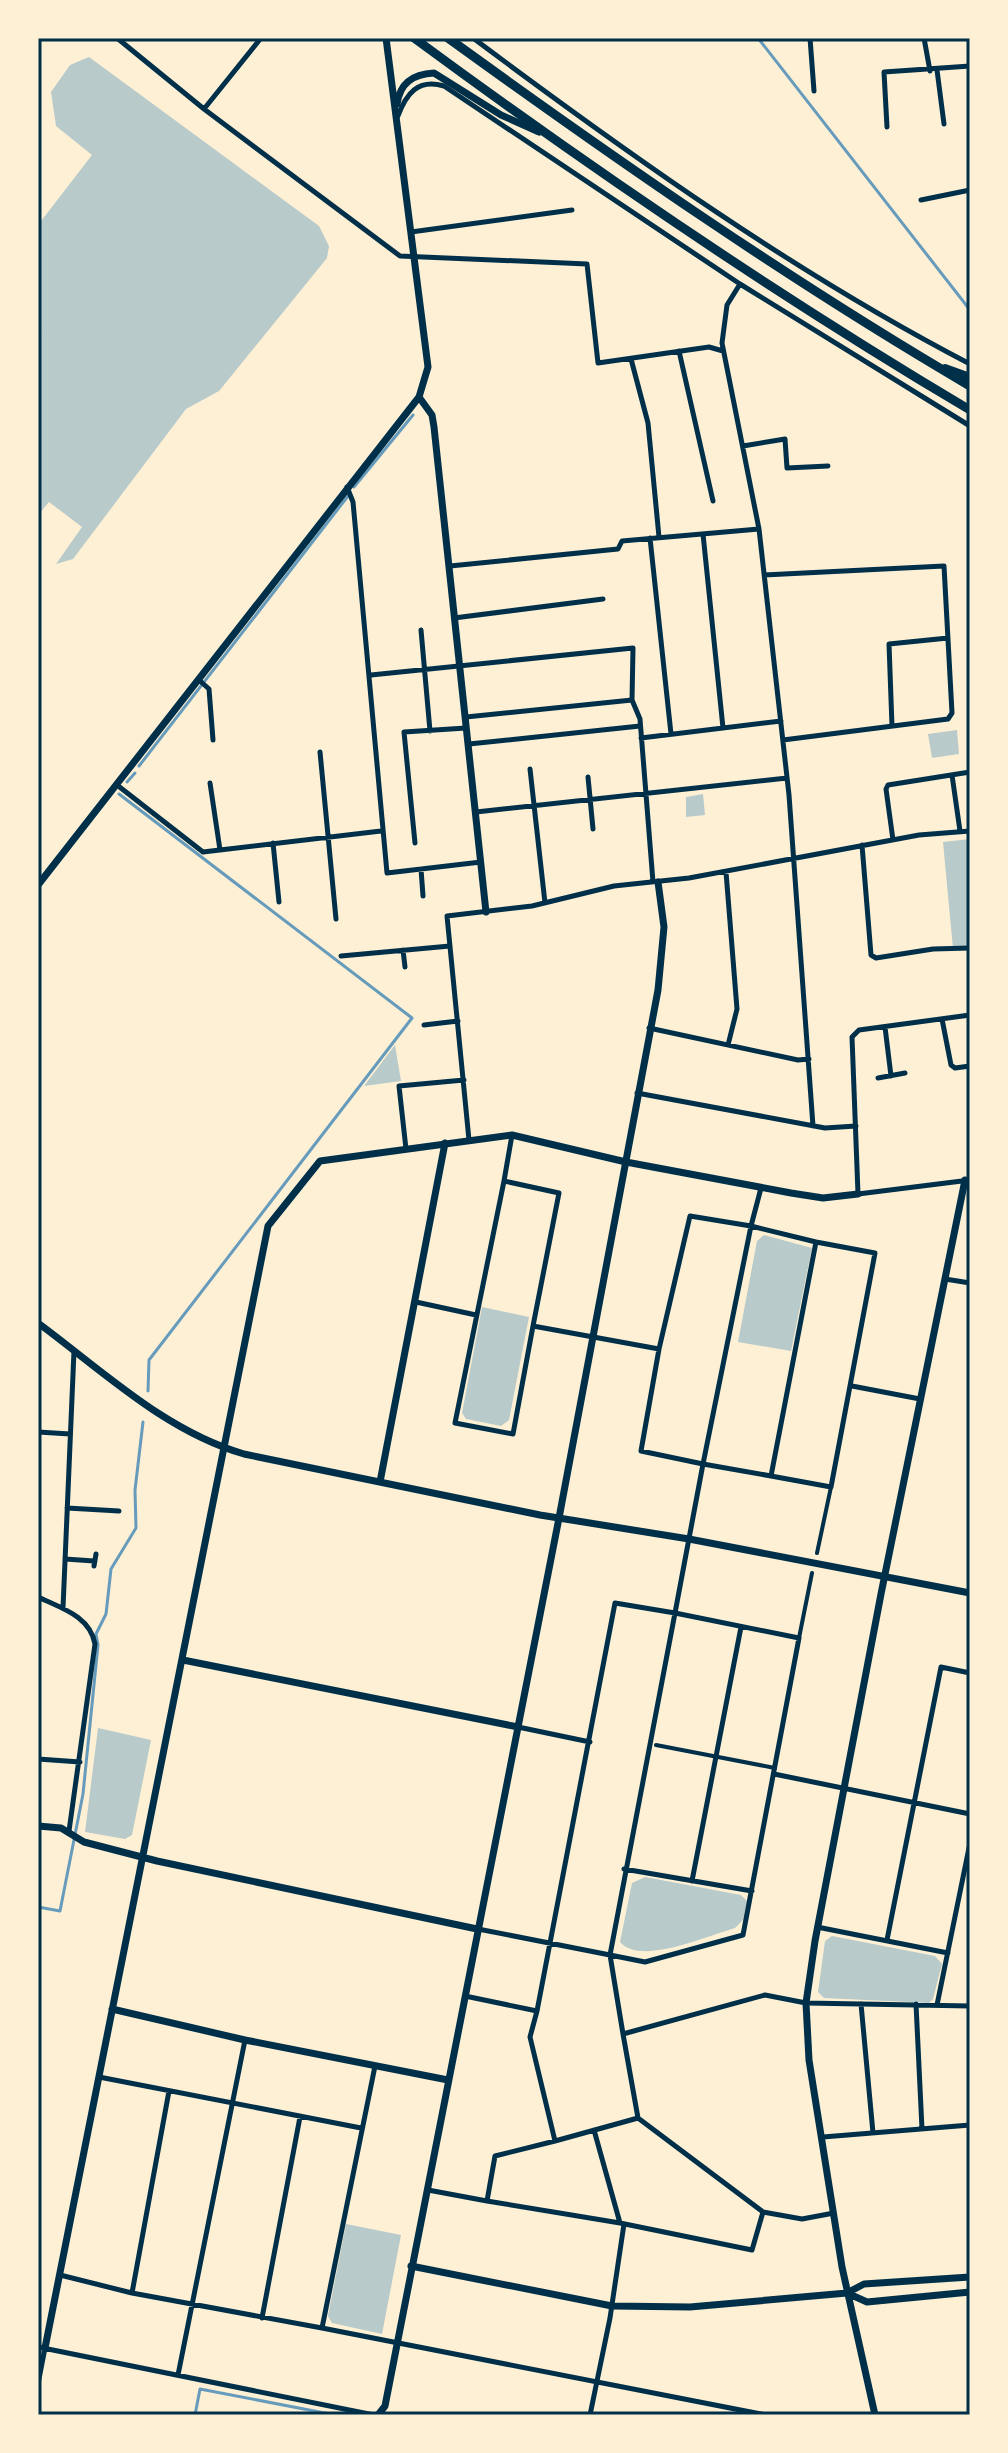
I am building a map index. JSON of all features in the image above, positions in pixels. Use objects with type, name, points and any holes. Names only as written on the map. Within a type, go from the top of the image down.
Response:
[{"type":"highway","points":[[414,38],[548,136],[745,270],[970,410]]},
{"type":"highway","points":[[448,38],[706,220],[970,386]]},
{"type":"main road","points":[[926,360],[970,377]]},
{"type":"street","points":[[117,38],[204,109],[400,256],[587,264],[598,363],[709,347],[723,351]]},
{"type":"street","points":[[250,38],[251,50]]},
{"type":"street","points":[[204,109],[261,38]]},
{"type":"street","points":[[38,885],[419,397],[428,367],[386,38]]},
{"type":"street","points":[[473,38],[704,203],[908,332],[970,364]]},
{"type":"street","points":[[810,38],[814,91]]},
{"type":"street","points":[[924,38],[944,124]]},
{"type":"street","points":[[887,127],[884,72],[934,71],[970,66]]},
{"type":"street","points":[[395,122],[399,92],[405,83],[419,74],[434,73],[501,115],[548,136]]},
{"type":"street","points":[[395,122],[404,99],[415,87],[431,83],[444,86],[740,284],[970,426]]},
{"type":"street","points":[[921,200],[970,190]]},
{"type":"street","points":[[411,232],[572,210]]},
{"type":"street","points":[[740,284],[727,305],[723,351],[759,529],[795,859],[813,1126]]},
{"type":"street","points":[[679,351],[713,501]]},
{"type":"street","points":[[631,359],[648,423],[659,537]]},
{"type":"street","points":[[419,397],[432,415],[486,912]]},
{"type":"street","points":[[743,446],[785,439],[787,468],[828,466]]},
{"type":"street","points":[[347,486],[353,502],[371,675],[381,831],[387,873],[481,862]]},
{"type":"street","points":[[450,566],[618,549],[622,541],[759,529]]},
{"type":"street","points":[[703,534],[723,728]]},
{"type":"street","points":[[650,538],[671,734]]},
{"type":"street","points":[[764,575],[944,566],[952,713],[948,719],[783,740]]},
{"type":"street","points":[[454,618],[603,599]]},
{"type":"street","points":[[421,630],[430,731]]},
{"type":"street","points":[[892,726],[889,644],[948,638]]},
{"type":"street","points":[[42,2348],[376,2415],[385,2406],[559,1518],[664,952],[640,726],[632,700],[633,648],[371,675]]},
{"type":"street","points":[[200,681],[209,689],[213,740]]},
{"type":"street","points":[[466,717],[627,698],[632,700]]},
{"type":"street","points":[[641,738],[781,721]]},
{"type":"street","points":[[469,744],[640,726]]},
{"type":"street","points":[[415,843],[404,732],[467,728]]},
{"type":"street","points":[[320,752],[336,919]]},
{"type":"street","points":[[530,769],[545,903]]},
{"type":"street","points":[[893,840],[888,785],[970,772]]},
{"type":"street","points":[[952,775],[960,831]]},
{"type":"street","points":[[588,777],[593,829]]},
{"type":"street","points":[[476,812],[787,778]]},
{"type":"street","points":[[210,783],[220,850]]},
{"type":"street","points":[[117,785],[203,852],[381,831]]},
{"type":"street","points":[[469,1140],[447,916],[545,903],[614,886],[726,872],[862,845],[970,831]]},
{"type":"street","points":[[273,843],[279,902]]},
{"type":"street","points":[[862,845],[871,955],[876,958],[933,949],[970,948]]},
{"type":"street","points":[[421,869],[423,896]]},
{"type":"street","points":[[726,872],[737,1009],[728,1045]]},
{"type":"street","points":[[341,956],[450,946]]},
{"type":"street","points":[[403,950],[405,967]]},
{"type":"street","points":[[858,1194],[852,1037],[859,1030],[970,1015]]},
{"type":"street","points":[[942,1019],[951,1065],[955,1068],[970,1066]]},
{"type":"street","points":[[424,1025],[458,1021]]},
{"type":"street","points":[[885,1027],[891,1076]]},
{"type":"street","points":[[649,1028],[798,1060],[809,1059]]},
{"type":"street","points":[[878,1078],[905,1073]]},
{"type":"street","points":[[406,1149],[399,1086],[464,1080]]},
{"type":"street","points":[[637,1093],[813,1126],[856,1126]]},
{"type":"street","points":[[504,1181],[559,1193],[513,1434],[455,1423],[512,1135]]},
{"type":"street","points":[[38,2384],[42,2348],[60,2275],[144,1858],[268,1226],[320,1161],[512,1135],[626,1162],[823,1198],[967,1180],[885,1575],[817,1927],[806,2003],[809,2060],[847,2293],[875,2415]]},
{"type":"street","points":[[380,1482],[445,1143]]},
{"type":"street","points":[[761,1188],[703,1464],[610,1955],[638,2118],[763,2212],[802,2219],[834,2213]]},
{"type":"street","points":[[817,1553],[831,1487],[852,1386],[875,1253],[690,1216],[659,1349],[641,1451],[831,1487]]},
{"type":"street","points":[[771,1476],[816,1242]]},
{"type":"street","points":[[945,1279],[970,1283]]},
{"type":"street","points":[[416,1302],[476,1315]]},
{"type":"street","points":[[38,1323],[172,1423],[225,1448],[559,1518],[689,1539],[970,1593]]},
{"type":"street","points":[[533,1326],[659,1349]]},
{"type":"street","points":[[63,1609],[74,1350]]},
{"type":"street","points":[[852,1386],[920,1399]]},
{"type":"street","points":[[38,1432],[70,1434]]},
{"type":"street","points":[[67,1508],[119,1511]]},
{"type":"street","points":[[65,1559],[95,1560]]},
{"type":"street","points":[[38,1826],[144,1858],[645,1962],[743,1935],[812,1573]]},
{"type":"street","points":[[38,1597],[90,1626],[95,1644],[73,1835]]},
{"type":"street","points":[[555,2141],[530,2037],[551,1944],[615,1603],[799,1638]]},
{"type":"street","points":[[692,1881],[741,1627]]},
{"type":"street","points":[[183,1660],[590,1742]]},
{"type":"street","points":[[887,1940],[941,1667],[970,1673]]},
{"type":"street","points":[[656,1745],[716,1756],[844,1790],[970,1814]]},
{"type":"street","points":[[38,1759],[80,1762]]},
{"type":"street","points":[[937,2005],[970,1843]]},
{"type":"street","points":[[624,1869],[752,1891]]},
{"type":"street","points":[[962,1883],[970,1884]]},
{"type":"street","points":[[817,1927],[948,1953]]},
{"type":"street","points":[[623,2034],[765,1995],[806,2003],[970,2006]]},
{"type":"street","points":[[464,1996],[537,2011]]},
{"type":"street","points":[[861,2004],[873,2133]]},
{"type":"street","points":[[916,2004],[922,2129]]},
{"type":"street","points":[[112,2009],[245,2040],[448,2080]]},
{"type":"street","points":[[178,2375],[245,2040]]},
{"type":"street","points":[[322,2328],[375,2065]]},
{"type":"street","points":[[99,2077],[361,2129]]},
{"type":"street","points":[[132,2293],[169,2091]]},
{"type":"street","points":[[262,2318],[300,2117]]},
{"type":"street","points":[[487,2201],[495,2156],[638,2118]]},
{"type":"street","points":[[823,2137],[970,2125]]},
{"type":"street","points":[[590,2415],[612,2306],[622,2223],[594,2130]]},
{"type":"street","points":[[427,2190],[622,2223],[752,2250],[763,2212]]},
{"type":"street","points":[[970,2206],[970,2241]]},
{"type":"street","points":[[411,2266],[612,2306],[690,2307],[847,2293],[864,2284],[970,2277]]},
{"type":"street","points":[[60,2275],[132,2293],[766,2415]]},
{"type":"street","points":[[847,2293],[867,2302],[970,2292]]},
{"type":"shaded area","points":[[89,57],[319,226],[329,246],[327,258],[219,391],[186,409],[73,559],[56,564],[82,527],[49,502],[38,515],[38,334],[42,328],[38,325],[38,225],[92,155],[56,126],[51,92],[70,65]]},
{"type":"shaded area","points":[[957,730],[959,754],[932,758],[928,734]]},
{"type":"shaded area","points":[[703,794],[705,815],[686,817],[686,797]]},
{"type":"shaded area","points":[[970,839],[970,948],[953,949],[943,842]]},
{"type":"shaded area","points":[[395,1045],[401,1081],[364,1086]]},
{"type":"shaded area","points":[[764,1235],[812,1248],[791,1351],[738,1342],[757,1241]]},
{"type":"shaded area","points":[[482,1307],[529,1317],[509,1420],[501,1426],[466,1419],[462,1413]]},
{"type":"shaded area","points":[[98,1728],[151,1740],[132,1835],[125,1839],[85,1832]]},
{"type":"shaded area","points":[[645,1877],[741,1895],[747,1901],[743,1920],[735,1928],[674,1947],[642,1951],[630,1949],[620,1942],[632,1883]]},
{"type":"shaded area","points":[[832,1936],[935,1956],[942,1964],[933,1999],[929,2003],[824,1998],[818,1992],[825,1941]]},
{"type":"shaded area","points":[[346,2224],[401,2235],[382,2334],[332,2323],[328,2316]]},
{"type":"waterway","points":[[758,38],[970,310]]},
{"type":"waterway","points":[[354,487],[413,415]]},
{"type":"waterway","points":[[139,766],[348,496]]},
{"type":"waterway","points":[[127,782],[135,773]]},
{"type":"waterway","points":[[119,794],[412,1018],[149,1360],[148,1391]]},
{"type":"waterway","points":[[38,1907],[60,1911],[83,1794],[98,1645],[96,1634],[106,1614],[111,1569],[136,1528],[135,1490],[143,1422]]},
{"type":"waterway","points":[[195,2415],[200,2389],[335,2415]]}]
